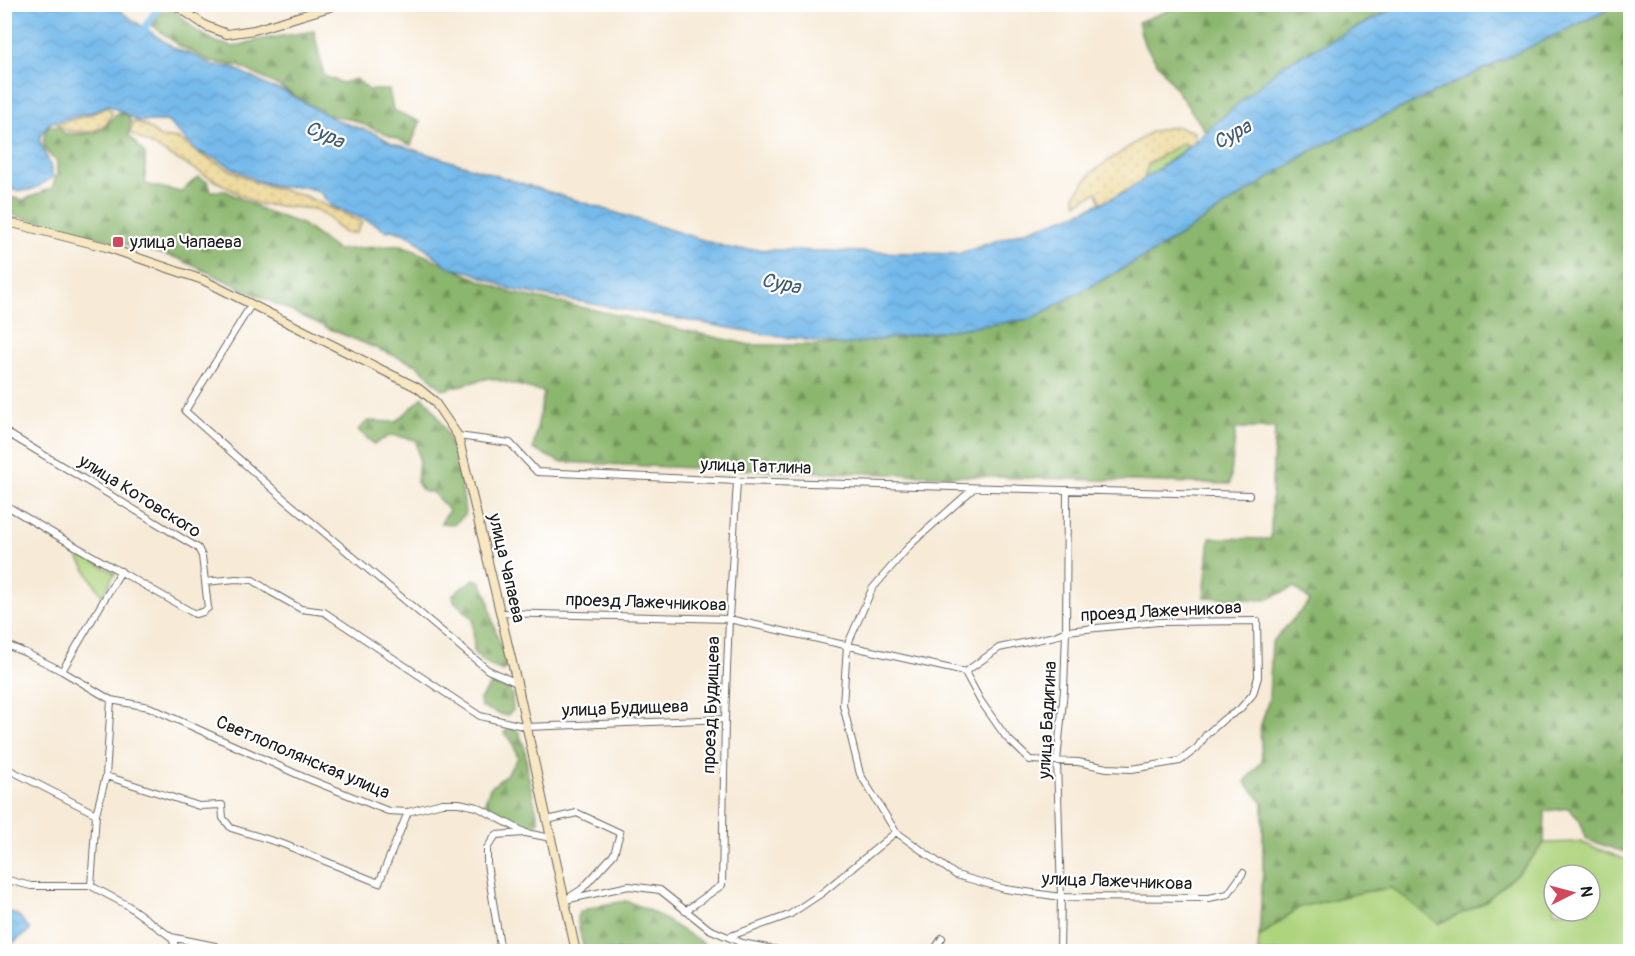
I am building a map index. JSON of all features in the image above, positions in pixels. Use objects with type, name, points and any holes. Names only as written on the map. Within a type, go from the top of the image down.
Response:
[{"type":"main road","points":[[174,4],[206,26],[226,34],[254,30],[340,4]]},
{"type":"main road","name":"улица Чапаева","points":[[4,221],[106,247],[203,280],[418,388],[434,400],[458,436],[517,683],[576,951]]},
{"type":"street","points":[[252,305],[185,411],[282,497],[488,670],[517,683]]},
{"type":"street","name":"улица Котовского","points":[[4,431],[198,548],[202,556],[208,608],[195,614],[121,571]]},
{"type":"street","name":"улица Татлина","points":[[458,436],[510,443],[537,472],[737,481],[1249,495]]},
{"type":"street","name":"проезд Будищева","points":[[686,911],[722,885],[725,719],[737,481]]},
{"type":"street","name":"улица Лажечникова","points":[[975,488],[911,544],[872,589],[847,646],[843,705],[860,774],[897,832],[956,875],[1005,889],[1061,897],[1209,898],[1228,894],[1243,873]]},
{"type":"street","name":"улица Бадигина","points":[[1060,951],[1058,761],[1066,631],[1067,490]]},
{"type":"street","points":[[4,504],[63,540],[121,571],[62,671]]},
{"type":"street","points":[[205,582],[253,580],[301,609],[324,612],[480,716],[527,727]]},
{"type":"street","name":"проезд Лажечникова","points":[[500,613],[729,619],[964,672],[1005,737],[1030,760],[1078,762],[1107,768],[1132,769],[1180,761],[1197,748],[1206,735],[1224,719],[1239,710],[1253,694],[1258,677],[1257,621],[1158,622],[1066,631],[1055,636],[999,648],[964,672]]},
{"type":"street","name":"Светлополянская улица","points":[[4,645],[62,671],[111,700],[149,707],[301,776],[388,811],[408,812],[442,803],[459,803],[477,807],[526,833],[551,838]]},
{"type":"street","points":[[91,886],[96,814],[106,776],[111,700]]},
{"type":"street","name":"улица Будищева","points":[[527,727],[725,719]]},
{"type":"street","points":[[4,767],[96,814]]},
{"type":"street","points":[[106,776],[199,806],[222,806],[223,818],[231,828],[283,844],[379,884],[408,812]]},
{"type":"street","points":[[547,820],[577,813],[620,833],[614,854],[582,889],[565,900]]},
{"type":"street","points":[[728,937],[789,915],[822,893],[897,832]]},
{"type":"street","points":[[501,951],[487,864],[487,848],[496,835],[526,833]]},
{"type":"street","points":[[4,879],[31,886],[91,886],[127,905],[171,937],[215,946],[225,951]]},
{"type":"street","points":[[565,900],[629,886],[660,890],[708,929],[742,943],[789,951]]},
{"type":"street","points":[[171,937],[178,951]]},
{"type":"street","points":[[933,951],[942,938]]},
{"type":"green space","points":[[1183,5],[1401,5],[1283,65],[1206,132],[1144,44],[1138,22]]},
{"type":"green space","points":[[1614,5],[1630,5],[1630,854],[1587,840],[1580,821],[1569,808],[1545,811],[1544,843],[1524,867],[1483,903],[1439,924],[1391,888],[1363,892],[1300,907],[1259,937],[1263,869],[1263,803],[1245,782],[1262,761],[1260,728],[1269,699],[1272,642],[1310,601],[1294,587],[1266,600],[1204,597],[1210,538],[1271,539],[1275,428],[1236,428],[1230,484],[560,462],[533,449],[544,392],[489,378],[443,390],[417,365],[332,330],[177,258],[5,211],[4,196],[24,200],[52,188],[57,175],[57,161],[48,153],[44,145],[44,136],[49,125],[59,128],[65,134],[88,134],[105,127],[116,114],[127,114],[131,122],[128,134],[145,154],[145,184],[181,192],[198,177],[208,182],[211,191],[226,191],[267,212],[302,224],[337,250],[402,245],[511,293],[750,345],[841,345],[1031,319],[1155,251],[1311,151],[1608,10]]},
{"type":"green space","points":[[173,10],[197,31],[216,42],[234,47],[257,40],[314,31],[324,76],[342,83],[356,79],[369,90],[389,90],[393,110],[420,122],[411,145],[353,120],[325,114],[279,86],[239,66],[212,62],[180,46],[152,25],[160,12]]},
{"type":"green space","points":[[1182,143],[1189,146],[1144,179],[1148,164]]},
{"type":"green space","points":[[423,397],[441,422],[458,468],[465,515],[454,524],[441,523],[449,510],[432,492],[424,492],[417,483],[419,460],[416,440],[391,435],[374,444],[358,430],[368,421],[396,422]]},
{"type":"green space","points":[[74,551],[115,573],[102,596]]},
{"type":"green space","points":[[474,579],[481,582],[488,598],[507,667],[503,671],[489,665],[474,653],[473,619],[454,601],[453,594]]},
{"type":"green space","points":[[493,682],[504,686],[512,694],[513,711],[506,716],[481,707],[480,699]]},
{"type":"green space","points":[[510,727],[519,732],[525,749],[528,775],[539,822],[534,826],[523,826],[490,808],[485,802],[490,788],[506,775],[518,758],[512,741],[504,733]]},
{"type":"green space","points":[[1580,842],[1630,861],[1630,951],[1258,952],[1259,937],[1300,907],[1363,892],[1391,888],[1483,903],[1524,867],[1544,843]]},
{"type":"green space","points":[[626,901],[649,910],[717,951],[584,951],[577,918],[579,912],[596,906]]},
{"type":"sand","points":[[108,107],[112,113],[108,122],[93,132],[67,131],[57,124],[89,115]]},
{"type":"sand","points":[[134,121],[146,126],[160,137],[179,139],[196,152],[256,183],[305,196],[362,222],[356,233],[345,233],[327,216],[315,209],[257,204],[130,133]]},
{"type":"sand","points":[[1175,126],[1194,132],[1195,141],[1189,146],[1182,143],[1148,164],[1144,179],[1123,193],[1101,203],[1097,192],[1077,203],[1075,195],[1092,172],[1151,132]]},
{"type":"water","name":"Сура","points":[[4,5],[116,5],[123,13],[174,48],[214,66],[232,67],[270,87],[284,91],[338,121],[374,133],[392,143],[732,249],[958,254],[1076,214],[1123,193],[1180,154],[1283,65],[1401,5],[1614,5],[1608,10],[1311,151],[1155,251],[1031,319],[841,345],[770,335],[513,290],[471,272],[450,268],[409,235],[392,230],[385,231],[374,223],[331,206],[320,192],[305,187],[280,187],[257,181],[197,151],[167,121],[139,121],[108,105],[93,112],[49,123],[39,138],[51,166],[53,177],[31,190],[5,189]]},
{"type":"water","points":[[4,909],[19,916],[30,930],[14,942],[5,937]]},
{"type":"waterway","points":[[145,28],[158,8]]},
{"type":"place","name":"улица Чапаева","points":[[118,242]]}]
